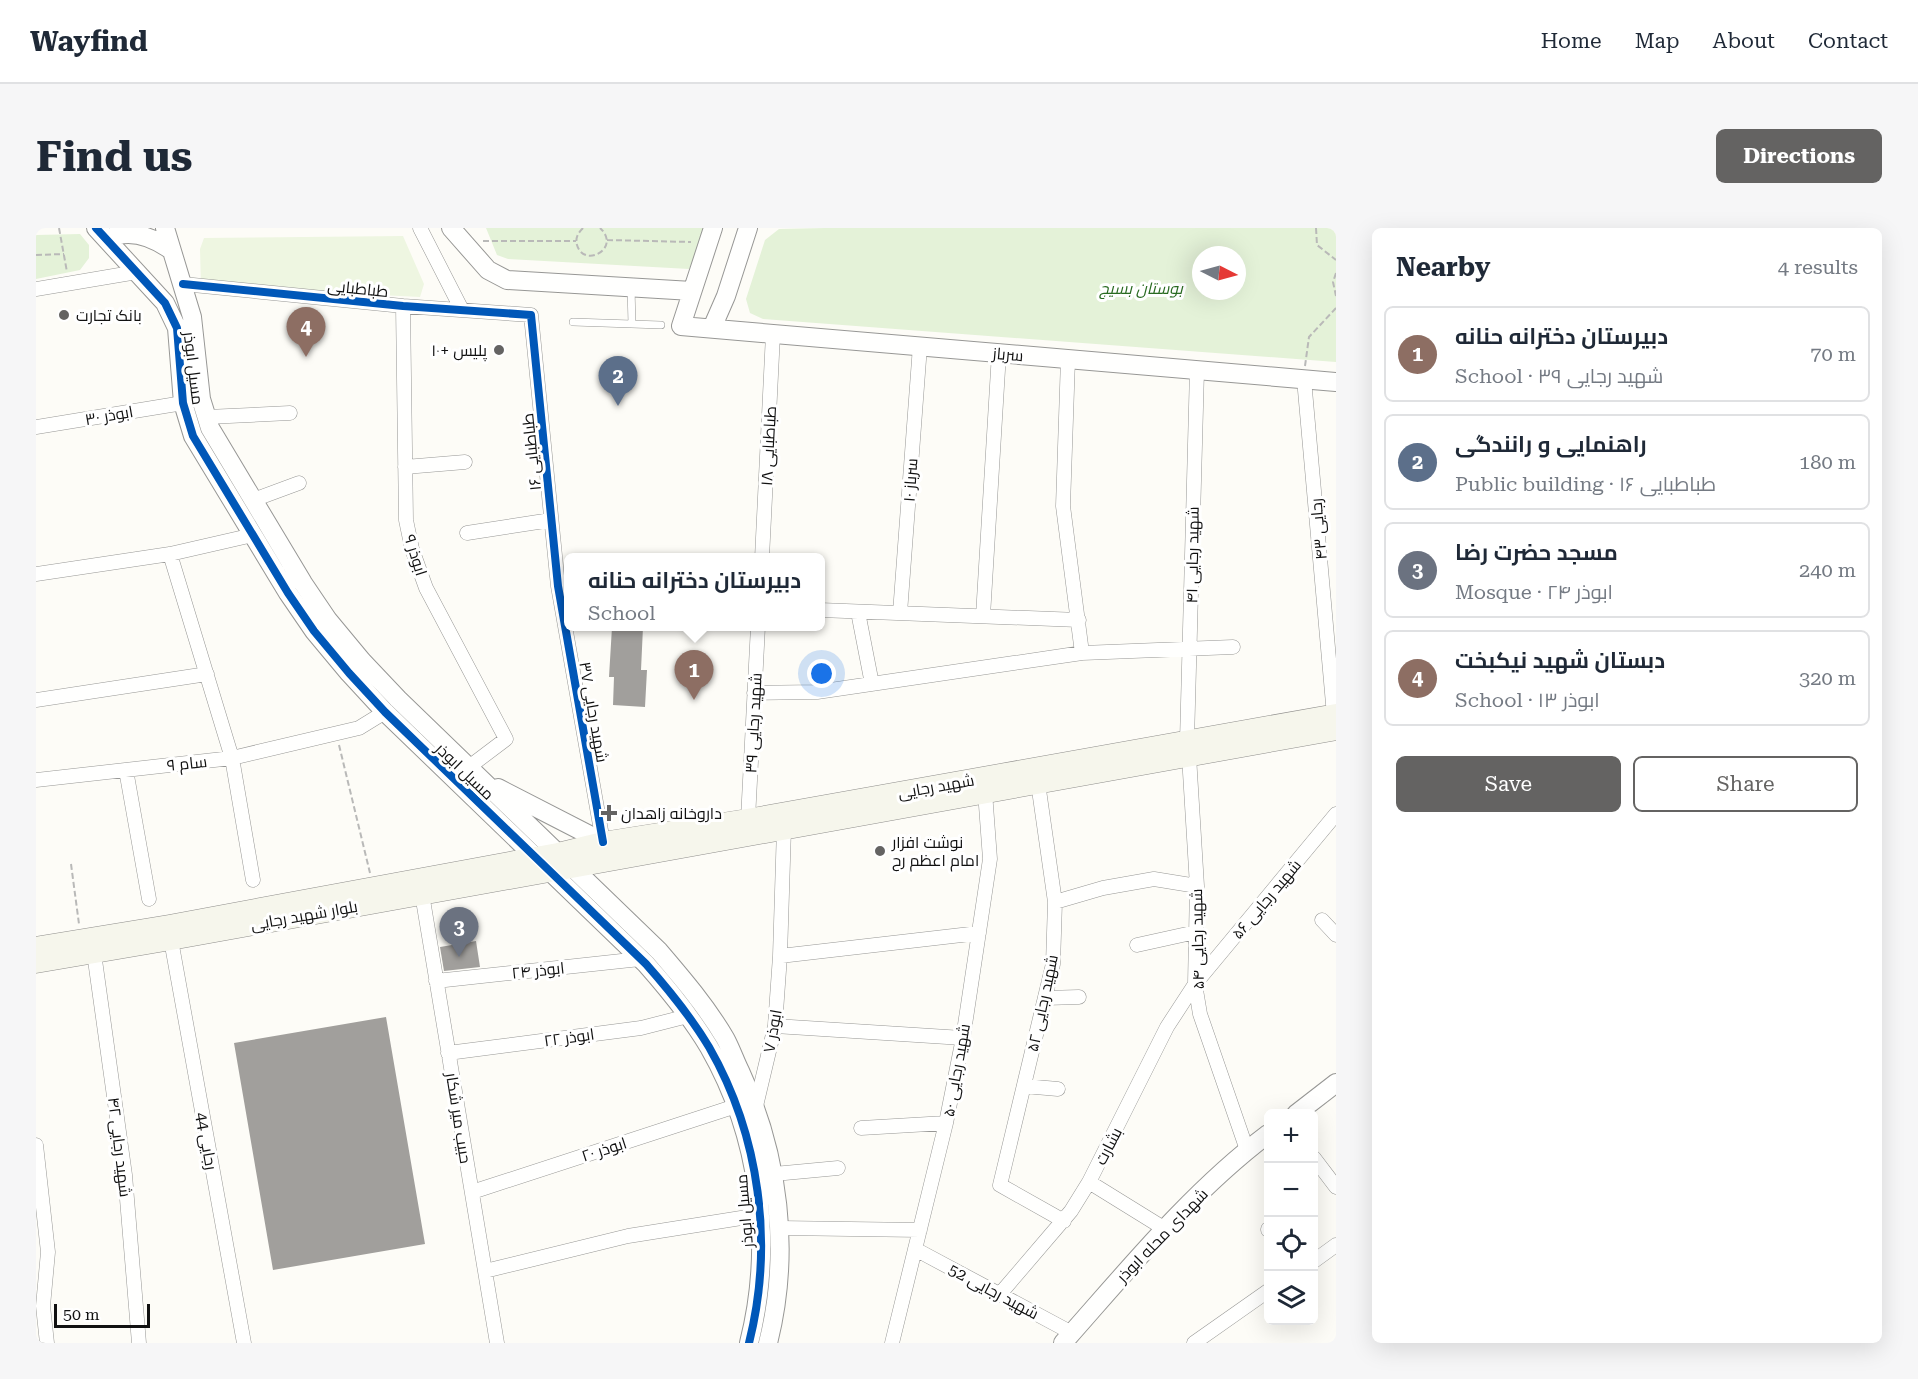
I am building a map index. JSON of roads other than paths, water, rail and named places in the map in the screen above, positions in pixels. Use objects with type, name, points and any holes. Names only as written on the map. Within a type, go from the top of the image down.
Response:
[{"type":"main road","name":"شهید رجایی","points":[[553,862],[784,828],[1038,783],[1188,748],[1335,719]]},
{"type":"main road","name":"شهید رجایی","points":[[553,862],[603,842],[1188,748]]},
{"type":"main road","name":"بلوار شهید رجایی","points":[[36,963],[88,946],[373,887],[553,862]]},
{"type":"main road","name":"بلوار شهید رجایی","points":[[36,947],[171,940],[422,894],[553,862]]},
{"type":"street","name":"مسیل ابوذر","points":[[165,228],[192,317],[201,399],[210,428],[303,583],[328,620],[362,661],[475,773],[679,1002],[709,1048],[736,1106],[755,1172],[762,1233],[761,1280],[749,1343]]},
{"type":"street","points":[[420,228],[462,310]]},
{"type":"street","points":[[712,328],[726,296],[748,228]]},
{"type":"street","points":[[102,234],[129,232],[159,242],[171,250]]},
{"type":"street","name":"مسیل ابوذر","points":[[102,234],[165,303],[177,328],[183,403],[194,436],[288,593],[314,631],[385,712],[553,862],[659,951],[694,991],[725,1039],[756,1106],[774,1174],[780,1228],[779,1282],[768,1343]]},
{"type":"street","points":[[457,235],[488,270],[507,280],[692,291],[710,235]]},
{"type":"street","points":[[36,289],[137,272]]},
{"type":"street","name":"طباطبایی","points":[[183,284],[403,306],[531,315]]},
{"type":"street","name":"سرباز","points":[[692,291],[681,326],[1336,382]]},
{"type":"street","name":"ابوذر ۹","points":[[403,306],[406,520],[412,549],[426,588],[506,740],[475,773]]},
{"type":"street","name":"طباطبایی ۱۶","points":[[531,315],[558,586]]},
{"type":"street","name":"طباطبایی ۱۸","points":[[762,553],[773,334]]},
{"type":"street","name":"سرباز ۱۰","points":[[900,614],[920,346]]},
{"type":"street","points":[[983,616],[999,353]]},
{"type":"street","points":[[1068,359],[1063,506],[1082,653]]},
{"type":"street","name":"شهید رجایی ۴۱","points":[[1188,748],[1197,370]]},
{"type":"street","name":"رجایی ۴۳","points":[[1304,379],[1335,719]]},
{"type":"street","name":"ابوذر ۳۰","points":[[36,428],[183,403]]},
{"type":"street","points":[[207,417],[290,413]]},
{"type":"street","points":[[405,467],[465,462]]},
{"type":"street","points":[[253,500],[299,483]]},
{"type":"street","points":[[467,533],[551,520]]},
{"type":"street","points":[[36,574],[170,554],[253,535]]},
{"type":"street","points":[[170,554],[232,758],[253,880]]},
{"type":"street","name":"شهید رجایی ۳۷","points":[[558,586],[564,620]]},
{"type":"street","points":[[825,610],[1079,620]]},
{"type":"street","points":[[858,612],[872,684]]},
{"type":"street","name":"شهید رجایی ۳۷","points":[[566,631],[603,842]]},
{"type":"street","name":"شهید رجایی ۳۹","points":[[748,819],[758,631]]},
{"type":"street","points":[[754,693],[817,692],[1082,653],[1233,646]]},
{"type":"street","points":[[36,700],[207,674]]},
{"type":"street","name":"سام ۹","points":[[36,780],[232,758],[359,728],[385,712]]},
{"type":"street","name":"شهید رجایی ۵۴","points":[[1188,748],[1197,886],[1195,984],[1200,1014],[1247,1150]]},
{"type":"street","points":[[126,770],[150,899]]},
{"type":"street","points":[[475,773],[603,842]]},
{"type":"street","name":"شهید رجایی ۵۲","points":[[1038,783],[1055,902],[1053,964],[1000,1185],[1064,1221]]},
{"type":"street","name":"شهید رجایی ۵۰","points":[[892,1343],[946,1123],[963,1038],[990,859],[985,792]]},
{"type":"street","name":"شهید رجایی ۵۶","points":[[1195,984],[1336,814]]},
{"type":"street","name":"ابوذر ۷","points":[[756,1106],[775,1026],[780,956],[784,828]]},
{"type":"street","points":[[1055,902],[1103,888],[1154,879],[1197,886]]},
{"type":"street","name":"حبیب میر شکار","points":[[422,894],[497,1343]]},
{"type":"street","points":[[1322,920],[1336,935]]},
{"type":"street","points":[[1137,945],[1196,932]]},
{"type":"street","points":[[780,956],[979,933]]},
{"type":"street","name":"رجایی 44","points":[[171,940],[244,1343]]},
{"type":"street","name":"شهید رجایی ۴۲","points":[[88,946],[125,1175],[139,1343]]},
{"type":"street","name":"ابوذر ۲۴","points":[[436,981],[640,959]]},
{"type":"street","name":"بشارت","points":[[1000,1294],[1064,1221],[1089,1182],[1167,1028],[1195,984]]},
{"type":"street","points":[[1045,999],[1079,998]]},
{"type":"street","name":"ابوذر ۲۲","points":[[448,1053],[640,1028],[688,1016]]},
{"type":"street","points":[[775,1026],[963,1038]]},
{"type":"street","points":[[1301,1109],[1336,1083]]},
{"type":"street","points":[[1024,1086],[1058,1089]]},
{"type":"street","name":"ابوذر ۲۰","points":[[472,1192],[736,1106]]},
{"type":"street","points":[[861,1128],[946,1123]]},
{"type":"street","name":"شهدای محله ابوذر","points":[[1068,1338],[1165,1228],[1247,1150],[1264,1138]]},
{"type":"street","points":[[36,1145],[39,1193],[48,1252],[43,1306],[46,1343]]},
{"type":"street","points":[[1318,1163],[1336,1187]]},
{"type":"street","points":[[774,1174],[838,1168]]},
{"type":"street","points":[[1089,1182],[1165,1228]]},
{"type":"street","points":[[485,1271],[628,1236],[760,1215]]},
{"type":"street","points":[[780,1228],[920,1230]]},
{"type":"street","points":[[1318,1258],[1336,1245]]},
{"type":"street","name":"شهید رجایی 52","points":[[915,1249],[1000,1294],[1068,1338]]},
{"type":"street","points":[[1194,1343],[1264,1295]]},
{"type":"lane","points":[[631,288],[632,324]]},
{"type":"lane","points":[[573,322],[661,325]]},
{"type":"waterway","name":"مسیل ابوذر","points":[[405,717],[471,782]]},
{"type":"waterway","name":"مسیل ابوذر","points":[[558,866],[608,915]]},
{"type":"waterway","name":"مسیل ابوذر","points":[[662,969],[693,1007],[718,1049]]},
{"type":"waterway","name":"مسیل ابوذر","points":[[757,1343],[764,1315],[770,1271],[770,1223],[766,1194]]},
{"type":"place","name":"بانک تجارت","points":[[64,315]]},
{"type":"place","name":"پلیس +۱۰","points":[[499,350]]},
{"type":"place","name":"دبستان شهید نیکبخت","points":[[306,357]]},
{"type":"place","name":"راهنمایی و رانندگی","points":[[618,406]]},
{"type":"place","name":"دبیرستان دخترانه حنانه","points":[[694,700]]},
{"type":"place","name":"داروخانه زاهدان","points":[[609,813]]},
{"type":"place","name":"نوشت افزار امام اعظم رح","points":[[880,851]]},
{"type":"place","name":"مسجد حضرت رضا","points":[[459,957]]},
{"type":"park label","name":"بوستان بسیج","points":[[1141,288]]}]
